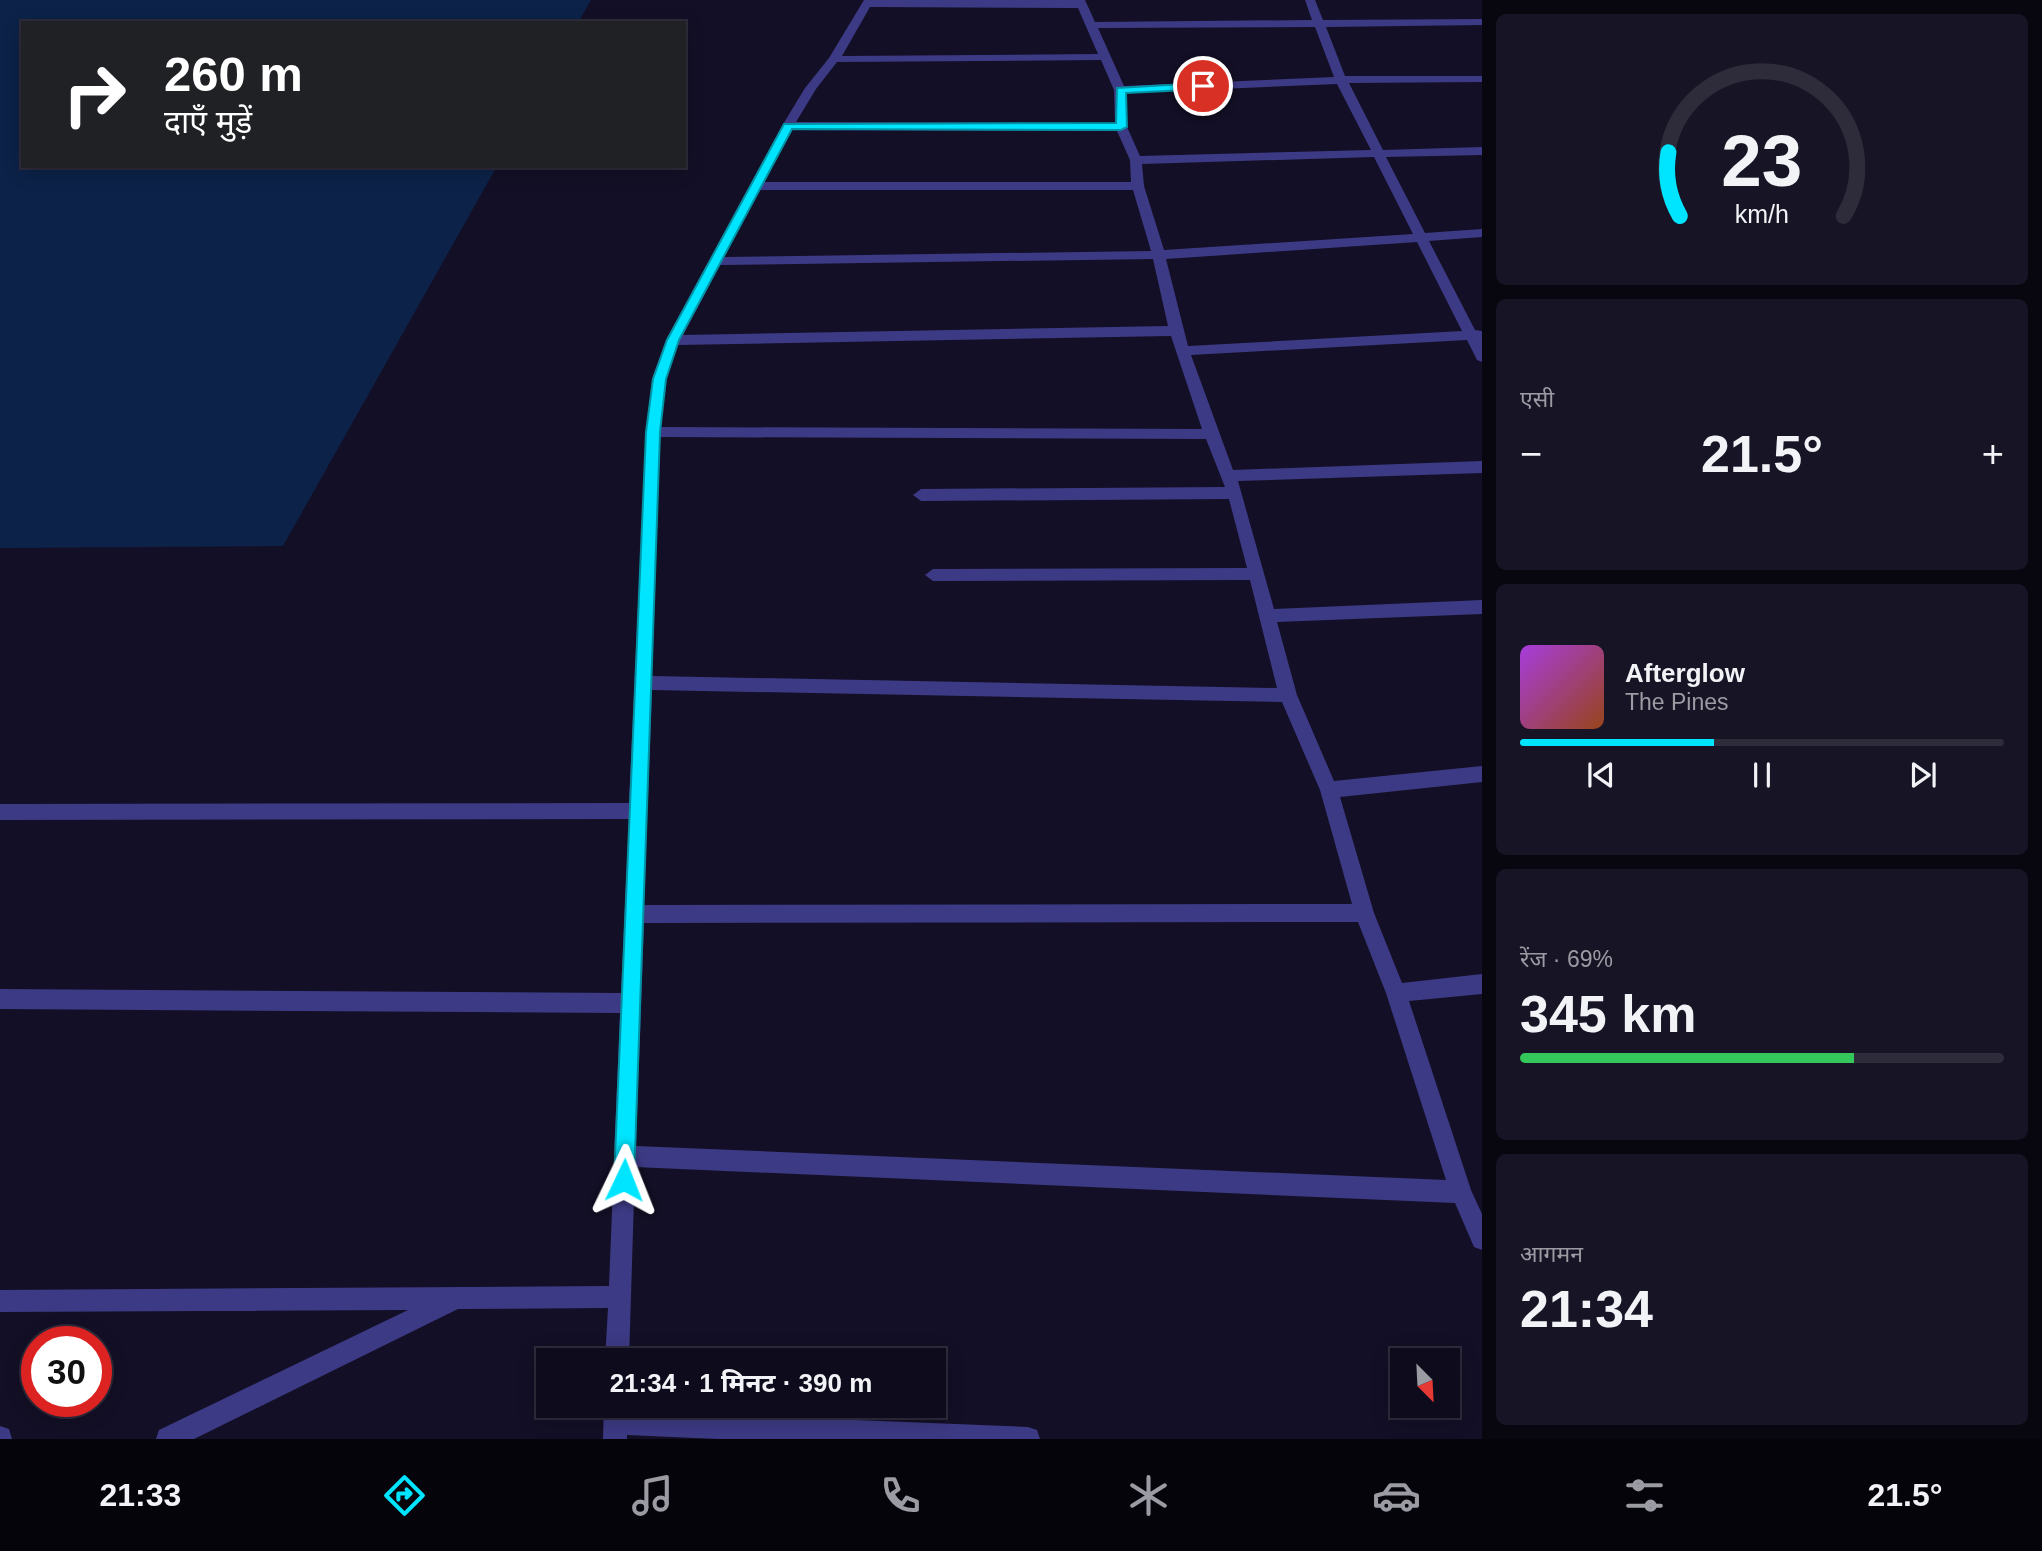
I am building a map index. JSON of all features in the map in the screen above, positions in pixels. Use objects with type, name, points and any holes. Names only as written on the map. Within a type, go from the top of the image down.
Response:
[{"type":"street","points":[[1310,0],[1341,79],[1420,236],[1476,335],[1482,357]]},
{"type":"street","points":[[618,1348],[653,432],[659,379],[673,340],[788,126],[811,88],[834,59],[868,2],[1081,2],[1120,90],[1121,127],[1136,160],[1138,186],[1159,255],[1176,331],[1211,434],[1235,493],[1288,695],[1329,790],[1364,912],[1396,993],[1461,1192],[1482,1239]]},
{"type":"street","points":[[1090,25],[1482,22]]},
{"type":"street","points":[[834,59],[1105,57]]},
{"type":"street","points":[[1120,90],[1341,79],[1482,79]]},
{"type":"street","points":[[788,126],[1121,127]]},
{"type":"street","points":[[1136,160],[1482,151]]},
{"type":"street","points":[[757,186],[1138,186]]},
{"type":"street","points":[[716,261],[1159,255],[1482,233]]},
{"type":"street","points":[[673,340],[1176,331]]},
{"type":"street","points":[[1185,351],[1476,335]]},
{"type":"street","points":[[653,432],[1211,434]]},
{"type":"street","points":[[1228,476],[1482,467]]},
{"type":"street","points":[[921,495],[1235,493]]},
{"type":"street","points":[[933,575],[1256,574]]},
{"type":"street","points":[[1268,616],[1482,607]]},
{"type":"street","points":[[643,683],[1288,695]]},
{"type":"street","points":[[1329,790],[1482,774]]},
{"type":"street","points":[[0,812],[639,811]]},
{"type":"street","points":[[635,914],[1364,912]]},
{"type":"street","points":[[1396,993],[1482,984]]},
{"type":"street","points":[[0,999],[632,1003]]},
{"type":"street","points":[[625,1156],[1461,1192]]},
{"type":"street","points":[[0,1301],[620,1297]]},
{"type":"street","points":[[168,1439],[456,1298]]},
{"type":"street","points":[[615,1422],[1028,1439]]},
{"type":"water","points":[[0,0],[591,0],[579,21],[21,21],[21,168],[496,168],[283,546],[0,548]]},
{"type":"route","points":[[624,1180],[653,432],[659,379],[673,340],[788,126],[1121,127],[1120,90],[1203,86]]}]
